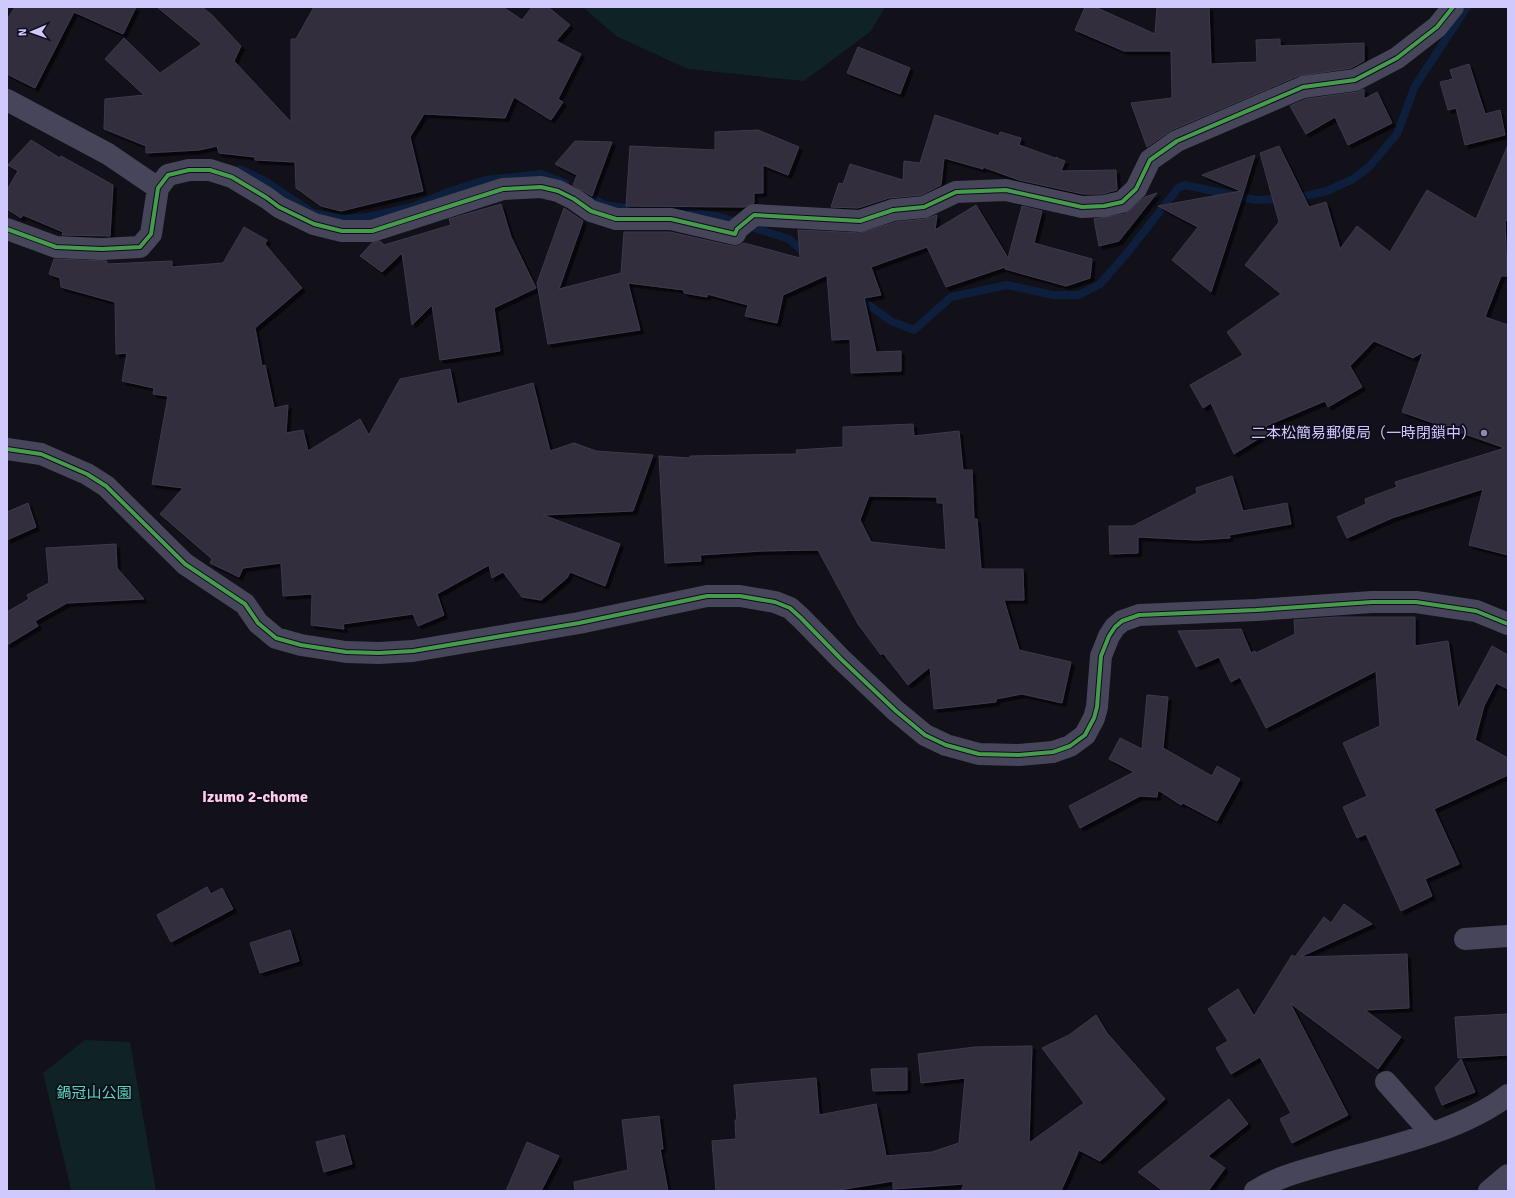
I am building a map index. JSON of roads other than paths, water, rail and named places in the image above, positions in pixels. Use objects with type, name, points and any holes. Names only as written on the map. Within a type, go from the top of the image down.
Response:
[{"type":"street","points":[[7,229],[56,247],[102,249],[140,247],[151,234],[158,188],[168,175],[189,170],[210,170],[232,176],[279,207],[314,224],[342,231],[372,231],[503,189],[541,187],[558,191],[574,199],[591,211],[616,219],[670,219],[735,234],[737,229],[754,215],[860,221],[893,210],[924,207],[956,192],[1006,190],[1082,207],[1104,206],[1122,202],[1136,189],[1150,160],[1177,141],[1303,87],[1354,80],[1397,58],[1437,27],[1453,7]]},
{"type":"street","points":[[7,100],[108,154],[158,188]]},
{"type":"street","points":[[7,449],[41,454],[88,474],[106,486],[185,564],[245,604],[258,624],[276,638],[301,645],[346,652],[379,653],[413,651],[579,623],[707,596],[740,596],[775,602],[790,608],[896,711],[925,735],[946,745],[979,754],[1019,755],[1053,752],[1070,746],[1085,735],[1094,718],[1097,707],[1101,656],[1109,636],[1115,627],[1122,621],[1139,615],[1256,610],[1372,602],[1416,602],[1476,611],[1508,624]]},
{"type":"street","points":[[1465,939],[1508,936]]},
{"type":"street","points":[[1386,1082],[1431,1133]]},
{"type":"street","points":[[1255,1191],[1270,1182],[1298,1172],[1431,1133],[1493,1106],[1508,1095]]},
{"type":"street","points":[[1489,1191],[1508,1175]]},
{"type":"waterway","points":[[856,296],[891,321],[914,330],[951,297],[1007,285],[1053,295],[1079,295],[1100,284],[1128,252],[1178,188],[1185,185],[1256,200],[1296,198],[1327,191],[1353,179],[1369,167],[1397,134],[1415,86],[1467,7]]},
{"type":"waterway","points":[[240,169],[265,181],[313,213],[342,219],[367,217],[412,207],[448,192],[485,180],[541,174],[565,183]]},
{"type":"waterway","points":[[584,194],[605,205],[626,208],[658,206],[720,217],[789,239],[807,255]]},
{"type":"place","name":"二本松簡易郵便局（一時閉鎖中）","points":[[1484,433]]},
{"type":"district","name":"Izumo 2-chome","points":[[255,796]]},
{"type":"park label","name":"鍋冠山公園","points":[[94,1093]]}]
